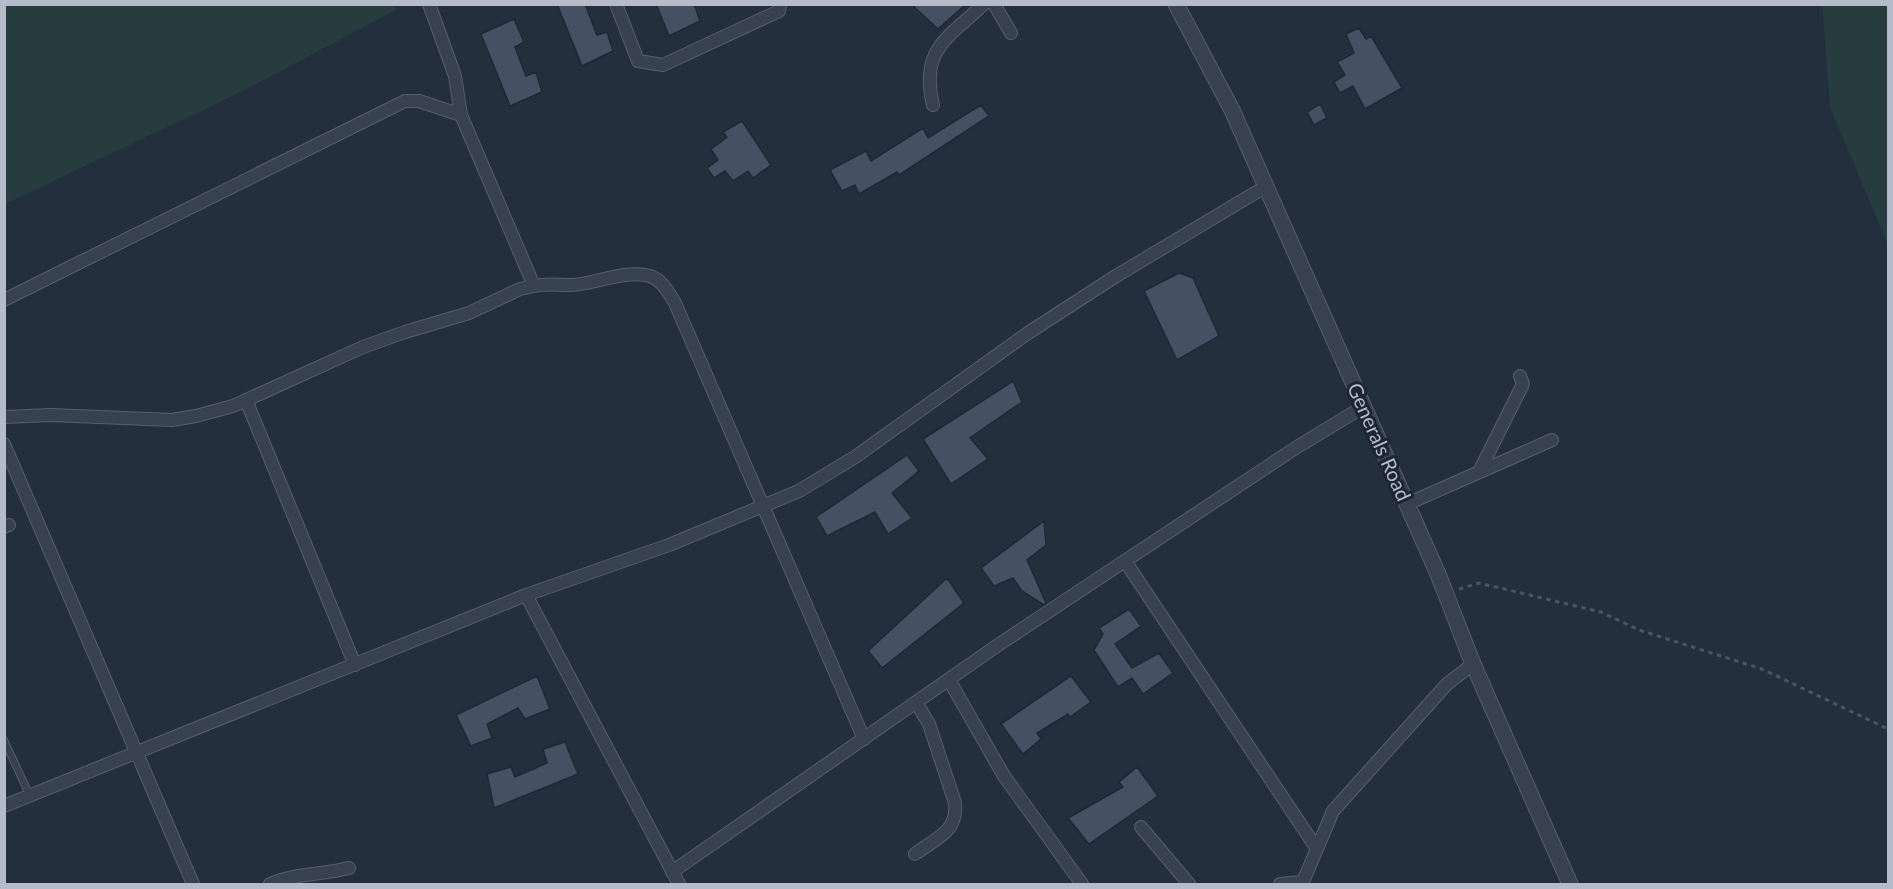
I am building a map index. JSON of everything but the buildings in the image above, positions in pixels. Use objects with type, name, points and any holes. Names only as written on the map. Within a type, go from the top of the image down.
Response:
[{"type":"street","points":[[429,4],[455,76],[461,115],[534,286]]},
{"type":"street","points":[[615,4],[638,61],[663,65],[779,11],[780,4]]},
{"type":"street","points":[[933,105],[928,74],[931,59],[941,44],[984,4]]},
{"type":"street","points":[[994,4],[1011,33]]},
{"type":"street","name":"Generals Road","points":[[1176,4],[1232,110],[1407,504],[1473,664],[1570,885]]},
{"type":"street","points":[[4,300],[405,101],[419,100],[461,115]]},
{"type":"street","points":[[4,806],[526,595],[669,545],[799,491],[855,457],[1028,333],[1116,276],[1265,187]]},
{"type":"street","points":[[4,417],[51,414],[172,420],[196,416],[246,400],[363,347],[470,313],[520,289],[552,282],[570,285],[632,276],[651,276],[664,286],[675,303],[864,739]]},
{"type":"street","points":[[1479,472],[1523,384],[1520,376]]},
{"type":"street","points":[[246,400],[355,665]]},
{"type":"street","points":[[672,872],[916,702],[1125,561],[1297,447],[1363,407]]},
{"type":"street","points":[[1407,504],[1552,440]]},
{"type":"street","points":[[4,444],[138,752],[193,885]]},
{"type":"street","points":[[1125,561],[1317,849]]},
{"type":"street","points":[[526,595],[679,885]]},
{"type":"street","points":[[1280,885],[1302,883],[1333,811],[1447,684],[1473,664]]},
{"type":"street","points":[[949,680],[1004,776],[1082,885]]},
{"type":"street","points":[[915,854],[954,825],[956,815],[955,803],[929,724],[916,702]]},
{"type":"street","points":[[1142,827],[1189,885]]},
{"type":"street","points":[[270,885],[302,874],[331,873],[348,868]]},
{"type":"lane","points":[[4,740],[30,796]]},
{"type":"path","points":[[1445,593],[1479,583],[1601,612],[1639,630],[1762,669],[1888,729]]},
{"type":"green space","points":[[5,4],[394,4],[396,10],[241,92],[5,204]]},
{"type":"green space","points":[[1822,5],[1888,5],[1888,245],[1830,107]]}]
